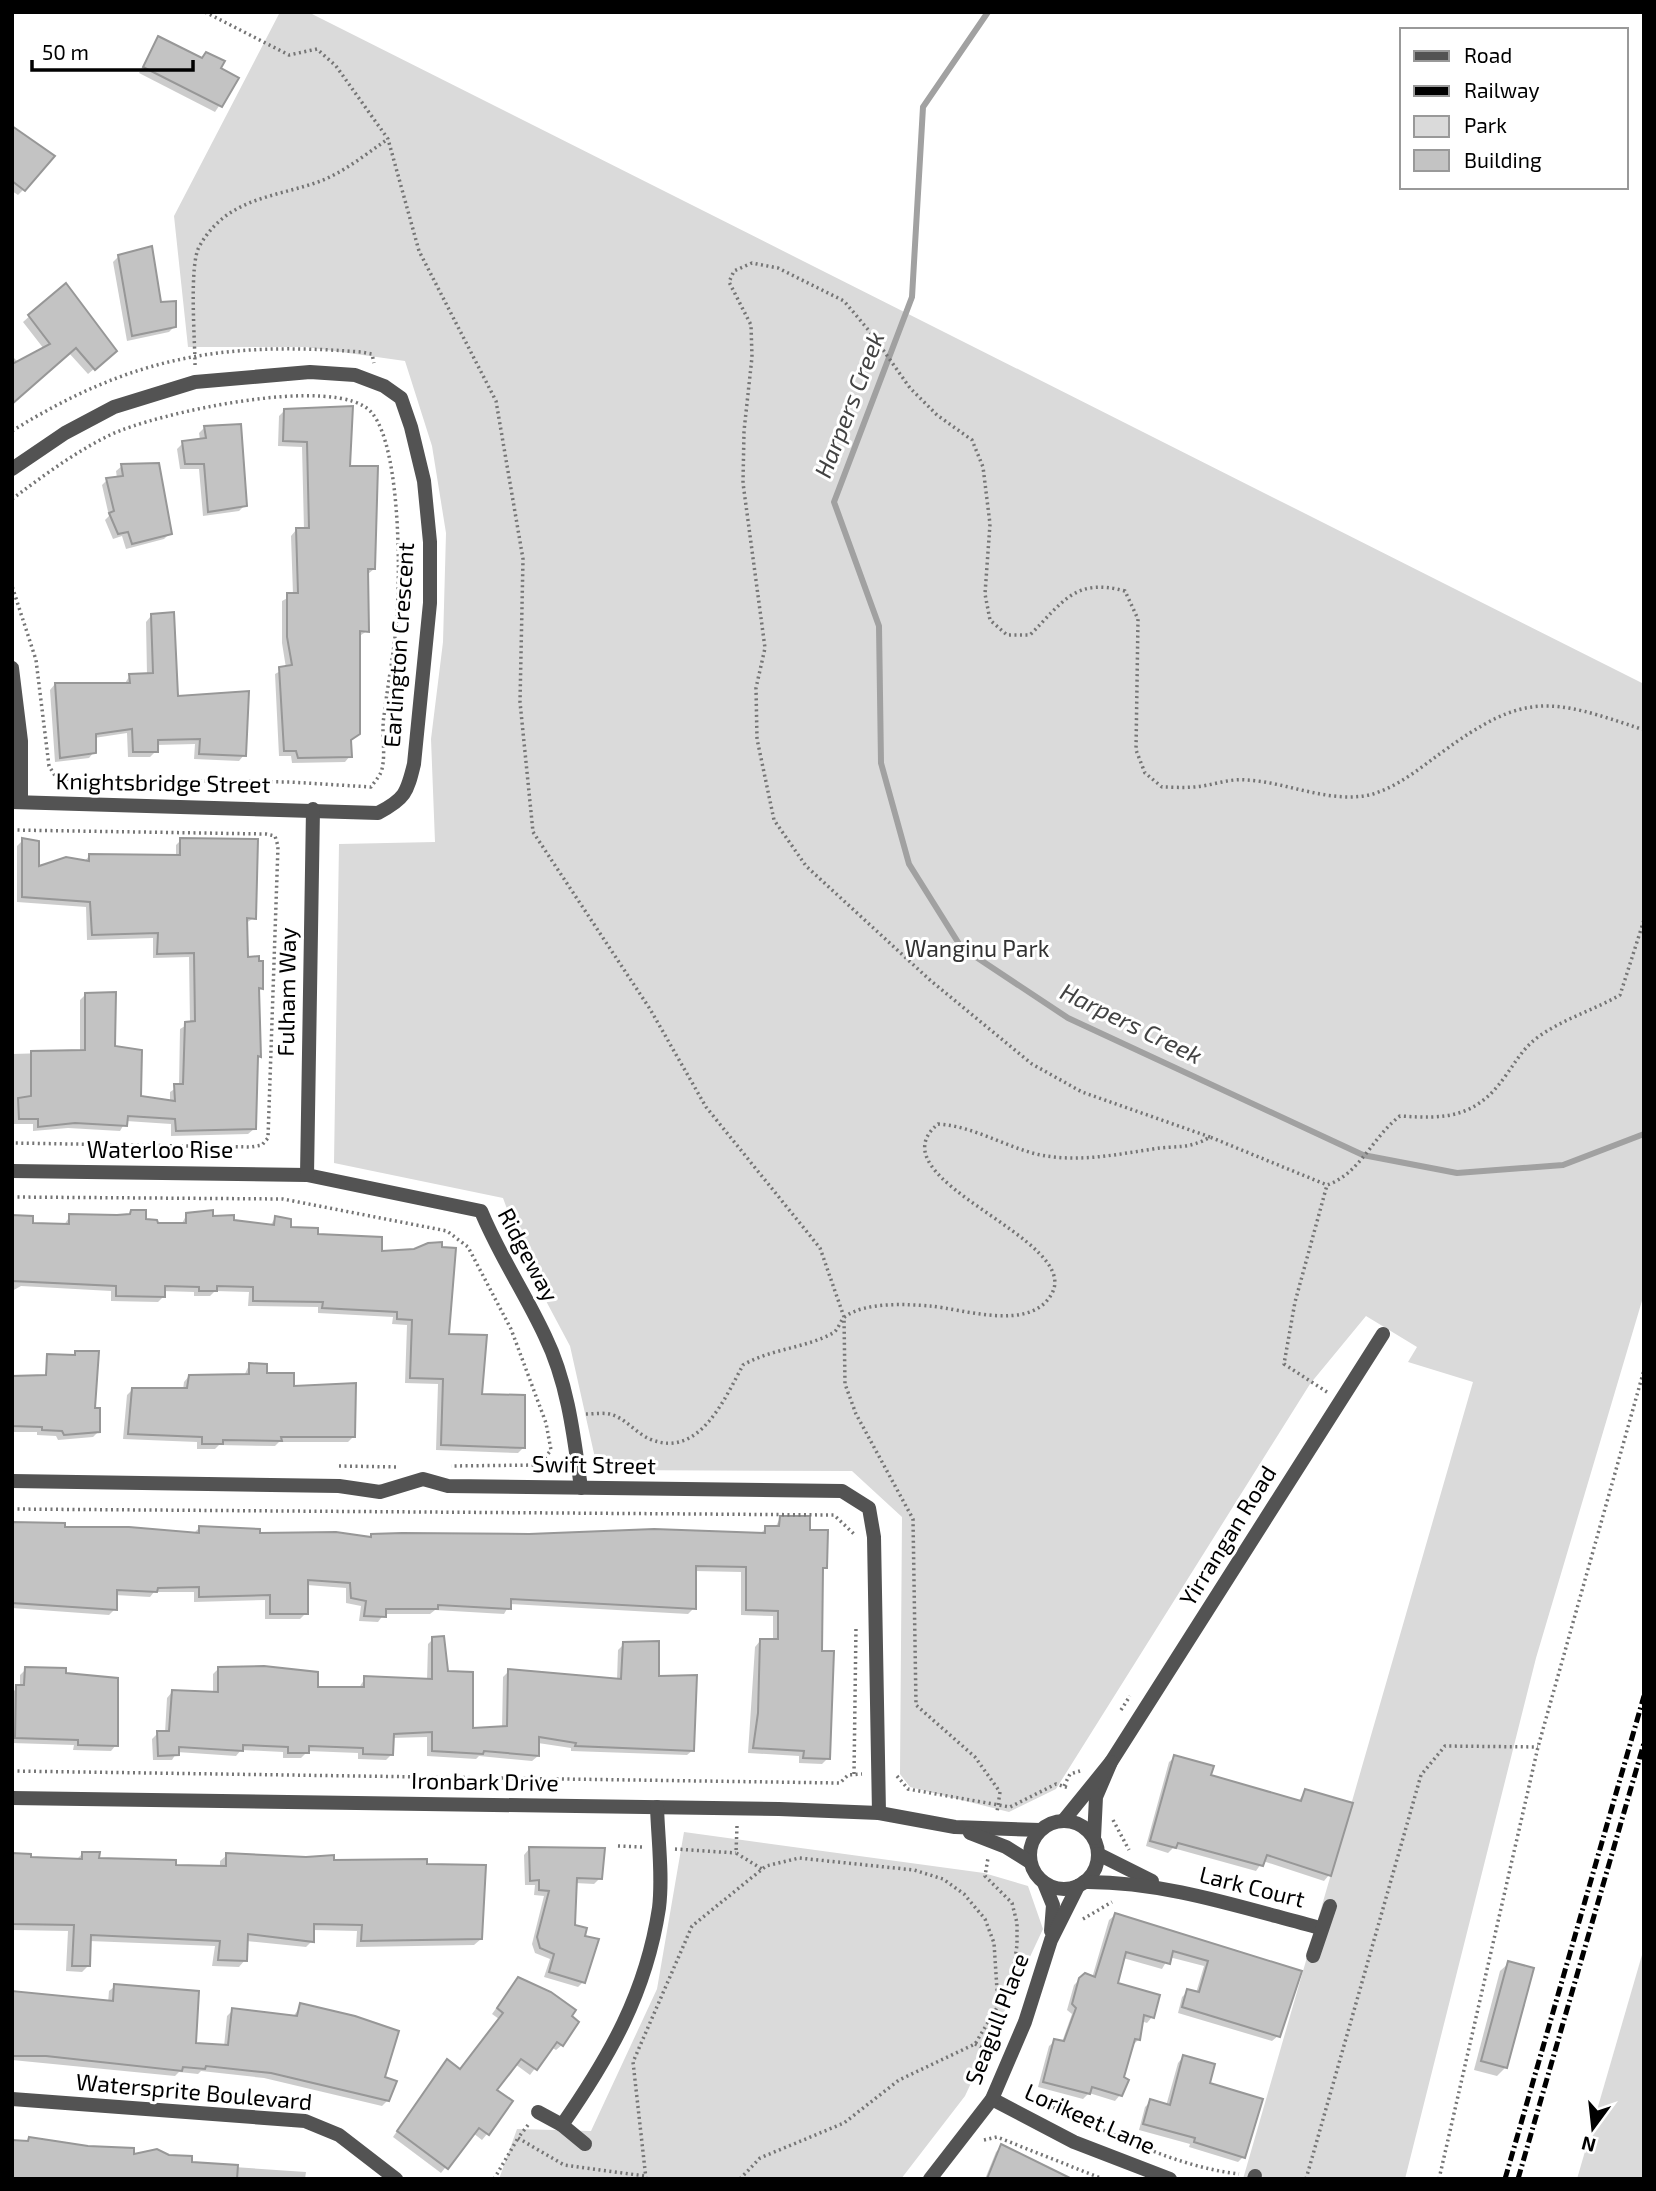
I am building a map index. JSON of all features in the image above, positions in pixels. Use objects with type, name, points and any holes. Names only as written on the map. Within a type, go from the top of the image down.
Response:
[{"type":"street","name":"Earlington Crescent","points":[[12,469],[65,433],[114,407],[195,382],[310,372],[355,375],[384,386],[401,398],[424,481],[430,542],[429,616],[414,764],[409,788],[400,802],[378,813],[313,809]]},
{"type":"street","points":[[12,668],[21,741],[17,802]]},
{"type":"street","name":"Knightsbridge Street","points":[[17,802],[313,809]]},
{"type":"street","name":"Fulham Way","points":[[307,1175],[313,809]]},
{"type":"street","name":"Waterloo Rise","points":[[12,1171],[307,1175]]},
{"type":"street","name":"Ridgeway","points":[[307,1175],[481,1211],[504,1263],[545,1336],[562,1380],[582,1488]]},
{"type":"street","name":"Yirrangan Road","points":[[1064,1820],[1092,1796],[1383,1334]]},
{"type":"street","name":"Swift Street","points":[[12,1481],[339,1486],[380,1492],[423,1479],[448,1486],[842,1491],[869,1508],[874,1537],[879,1813]]},
{"type":"street","points":[[1092,1796],[1097,1863],[1081,1884],[1061,1889],[1044,1883],[1034,1873],[1030,1850],[1040,1830],[1053,1822],[1064,1820],[1079,1824],[1094,1838]]},
{"type":"street","name":"Ironbark Drive","points":[[12,1798],[737,1808],[879,1813],[993,1835],[1040,1830]]},
{"type":"street","points":[[562,2125],[603,2066],[627,2020],[647,1963],[659,1906],[657,1807]]},
{"type":"street","name":"Ironbark Drive","points":[[993,1835],[1030,1862]]},
{"type":"street","name":"Lark Court","points":[[1098,1854],[1130,1878],[1321,1928]]},
{"type":"street","name":"Lark Court","points":[[1081,1884],[1130,1878]]},
{"type":"street","name":"Seagull Place","points":[[1044,1883],[1053,1905],[1051,1940]]},
{"type":"street","name":"Seagull Place","points":[[930,2179],[992,2099],[1025,2022],[1051,1940],[1081,1884]]},
{"type":"street","name":"Lark Court","points":[[1313,1956],[1331,1906]]},
{"type":"street","name":"Watersprite Boulevard","points":[[12,2099],[305,2121],[340,2135],[396,2179]]},
{"type":"street","name":"Lorikeet Lane","points":[[992,2099],[1074,2142],[1170,2179]]},
{"type":"street","points":[[538,2112],[562,2125],[585,2144]]},
{"type":"path","points":[[205,12],[289,55],[317,49],[336,66],[388,139],[419,251],[496,401],[523,559],[520,702],[533,832],[650,1009],[706,1107],[820,1248],[844,1317],[845,1384],[856,1414],[913,1519],[916,1705],[975,1757],[1000,1792],[985,1876],[1012,1903],[1017,1923],[1013,1973],[998,2006],[975,2045],[899,2080],[844,2123],[760,2158],[740,2179]]},
{"type":"path","points":[[195,382],[194,288],[198,248],[221,220],[246,202],[320,181],[388,139]]},
{"type":"path","points":[[1644,730],[1580,708],[1548,705],[1519,707],[1492,719],[1399,783],[1371,794],[1345,796],[1245,779],[1194,787],[1162,788],[1145,773],[1136,750],[1138,619],[1125,591],[1102,584],[1075,590],[1030,635],[1007,635],[990,620],[985,594],[990,524],[983,467],[972,440],[937,415],[899,373],[871,332],[844,301],[778,268],[752,263],[734,271],[729,282],[751,325],[752,357],[744,431],[743,483],[765,648],[756,688],[757,739],[774,820],[806,866],[931,981],[1032,1064],[1082,1092],[1210,1138],[1327,1185],[1344,1180],[1389,1124],[1400,1116],[1441,1118],[1468,1111],[1492,1094],[1519,1055],[1537,1038],[1620,995],[1644,920]]},
{"type":"path","points":[[12,431],[52,407],[110,380],[195,355]]},
{"type":"path","points":[[12,499],[43,475],[110,434],[160,418],[277,395],[353,401],[371,411],[378,424],[392,471],[400,561],[397,619],[383,717],[382,770],[371,787],[290,782],[57,779],[49,766],[36,660],[12,586]]},
{"type":"path","points":[[12,830],[266,834],[275,836],[278,846],[268,1138],[262,1145],[12,1143]]},
{"type":"path","points":[[569,1413],[612,1415],[651,1440],[676,1442],[697,1436],[715,1414],[743,1365],[835,1332],[844,1317],[864,1308],[929,1306],[997,1316],[1037,1308],[1051,1296],[1055,1283],[1051,1269],[1038,1251],[948,1185],[930,1162],[925,1144],[928,1132],[938,1124],[954,1125],[1035,1154],[1079,1160],[1160,1147],[1193,1147],[1210,1138]]},
{"type":"path","points":[[1327,1185],[1295,1302],[1284,1364],[1341,1400]]},
{"type":"path","points":[[12,1196],[283,1199],[447,1231],[468,1247],[511,1329],[546,1423],[551,1450],[539,1465],[447,1466]]},
{"type":"path","points":[[1439,2179],[1538,1747],[1644,1370]]},
{"type":"path","points":[[327,1466],[407,1467]]},
{"type":"path","points":[[12,1509],[834,1515],[857,1537]]},
{"type":"path","points":[[854,1774],[856,1620]]},
{"type":"path","points":[[1306,2179],[1421,1775],[1445,1746],[1538,1747]]},
{"type":"path","points":[[12,1771],[840,1783],[848,1774],[879,1774],[896,1775],[908,1789],[1010,1807],[1056,1784],[1092,1796],[1115,1823],[1128,1849],[1138,1854],[1121,1897],[1074,1924]]},
{"type":"path","points":[[737,1808],[736,1853],[762,1870]]},
{"type":"path","points":[[646,2179],[633,2062],[692,1926],[762,1870],[781,1860],[799,1858],[914,1870],[943,1879],[964,1894],[985,1919],[994,1943],[998,2006]]},
{"type":"path","points":[[1034,2100],[1211,2171],[1254,2177]]},
{"type":"path","points":[[980,2141],[997,2137],[1103,2179]]},
{"type":"path","points":[[494,2179],[518,2138]]},
{"type":"green space","name":"Wanginu Park","points":[[280,12],[308,12],[1644,684],[1644,1294],[1536,1658],[1405,2179],[1243,2179],[1473,1382],[1408,1362],[1417,1347],[1366,1316],[1310,1384],[1056,1789],[1009,1812],[910,1787],[900,1774],[902,1517],[852,1471],[605,1470],[595,1458],[570,1346],[529,1269],[503,1198],[334,1163],[339,844],[435,842],[431,739],[443,642],[446,533],[432,446],[405,361],[306,347],[188,347],[174,216]]},
{"type":"green space","points":[[684,1832],[984,1873],[1028,1886],[1043,1929],[965,2096],[901,2179],[499,2179],[517,2129],[591,2131],[657,1989]]},
{"type":"green space","points":[[1644,1948],[1644,2179],[1577,2179]]},
{"type":"building","points":[[158,36],[202,58],[206,52],[225,61],[221,68],[239,78],[222,107],[143,67]]},
{"type":"building","points":[[12,126],[55,156],[25,191],[12,181]]},
{"type":"building","points":[[152,246],[161,302],[176,301],[176,327],[132,336],[118,255]]},
{"type":"building","points":[[66,283],[117,351],[95,370],[76,348],[12,404],[12,364],[50,344],[28,315]]},
{"type":"building","points":[[353,406],[350,466],[378,466],[375,569],[368,569],[369,632],[360,631],[360,734],[351,740],[352,757],[298,758],[296,751],[284,751],[279,667],[292,665],[287,637],[287,593],[298,593],[296,528],[309,528],[307,442],[283,441],[284,409]]},
{"type":"building","points":[[241,424],[247,506],[208,512],[204,464],[185,464],[182,441],[206,438],[204,426]]},
{"type":"building","points":[[159,463],[172,534],[132,544],[128,532],[118,534],[109,513],[114,511],[106,478],[123,476],[121,464]]},
{"type":"building","points":[[174,612],[178,696],[249,691],[246,756],[199,754],[200,739],[158,740],[158,752],[133,752],[132,729],[96,734],[96,753],[60,758],[55,683],[130,683],[129,674],[153,673],[151,614]]},
{"type":"building","points":[[22,838],[39,841],[39,866],[66,857],[89,861],[89,854],[180,855],[180,838],[258,839],[256,919],[247,918],[248,957],[259,956],[259,961],[263,961],[263,989],[259,988],[261,1057],[258,1056],[256,1129],[176,1131],[175,1119],[128,1116],[127,1126],[75,1123],[38,1127],[38,1119],[19,1119],[18,1098],[31,1096],[31,1051],[85,1050],[85,993],[116,992],[115,1046],[142,1050],[141,1096],[175,1101],[174,1084],[183,1084],[185,1022],[195,1021],[194,953],[157,954],[158,933],[92,935],[90,902],[22,897]]},
{"type":"building","points":[[131,1210],[146,1210],[146,1219],[157,1220],[158,1223],[186,1223],[186,1213],[213,1210],[213,1216],[234,1215],[234,1220],[274,1225],[275,1216],[291,1219],[291,1227],[318,1228],[318,1234],[382,1237],[382,1251],[414,1249],[428,1243],[442,1242],[442,1247],[456,1248],[449,1334],[487,1335],[482,1394],[525,1395],[525,1448],[441,1445],[443,1379],[410,1378],[412,1320],[397,1319],[397,1312],[322,1308],[323,1302],[253,1301],[253,1287],[217,1286],[217,1291],[199,1291],[199,1287],[165,1286],[165,1297],[116,1296],[116,1286],[12,1281],[12,1215],[33,1216],[33,1223],[69,1224],[69,1214],[117,1215],[130,1214]]},
{"type":"building","points":[[75,1351],[99,1351],[95,1408],[100,1408],[100,1432],[64,1435],[62,1431],[42,1430],[42,1427],[12,1426],[12,1376],[46,1375],[47,1354],[75,1355]]},
{"type":"building","points":[[249,1363],[267,1364],[267,1373],[294,1373],[294,1386],[356,1383],[355,1437],[281,1437],[282,1441],[223,1440],[223,1444],[202,1444],[202,1437],[128,1434],[132,1388],[187,1388],[189,1375],[249,1374]]},
{"type":"building","points":[[780,1516],[810,1516],[810,1530],[828,1530],[827,1568],[823,1568],[822,1651],[834,1651],[830,1759],[803,1758],[804,1751],[753,1748],[758,1713],[760,1639],[778,1639],[778,1611],[746,1610],[746,1567],[696,1566],[696,1609],[511,1599],[511,1609],[438,1605],[438,1609],[386,1609],[386,1617],[364,1616],[366,1601],[351,1598],[350,1583],[308,1580],[308,1614],[270,1614],[270,1595],[199,1597],[199,1587],[158,1588],[157,1592],[117,1590],[117,1610],[12,1603],[12,1522],[65,1523],[65,1527],[129,1527],[199,1533],[199,1526],[260,1529],[260,1533],[336,1532],[371,1537],[371,1534],[402,1533],[529,1534],[654,1529],[765,1533],[765,1526],[779,1526]]},
{"type":"building","points":[[444,1636],[448,1671],[473,1672],[473,1728],[507,1726],[508,1669],[621,1679],[623,1642],[659,1641],[659,1676],[697,1675],[694,1751],[575,1746],[576,1743],[539,1737],[539,1756],[484,1751],[483,1754],[432,1751],[432,1732],[394,1734],[393,1755],[363,1754],[363,1748],[309,1746],[309,1753],[288,1753],[288,1747],[243,1745],[243,1751],[179,1747],[179,1755],[158,1756],[157,1731],[169,1731],[172,1690],[218,1692],[218,1667],[264,1666],[318,1672],[318,1687],[364,1687],[364,1676],[432,1679],[432,1637]]},
{"type":"building","points":[[25,1667],[66,1668],[66,1673],[118,1678],[118,1746],[78,1745],[78,1740],[15,1738],[16,1685],[24,1685]]},
{"type":"building","points":[[1174,1755],[1214,1766],[1211,1775],[1301,1801],[1305,1789],[1353,1803],[1331,1876],[1267,1855],[1263,1866],[1178,1843],[1176,1848],[1150,1841]]},
{"type":"building","points":[[529,1847],[605,1848],[602,1879],[577,1878],[575,1925],[587,1928],[585,1936],[599,1939],[585,1983],[549,1972],[554,1954],[540,1948],[537,1937],[549,1891],[539,1890],[539,1880],[530,1881]]},
{"type":"building","points":[[82,1852],[100,1852],[99,1858],[176,1860],[176,1865],[226,1866],[226,1853],[306,1857],[334,1855],[334,1860],[427,1859],[427,1864],[486,1865],[482,1939],[361,1941],[362,1925],[314,1924],[314,1942],[248,1934],[247,1961],[218,1960],[220,1941],[91,1935],[90,1966],[72,1966],[74,1925],[12,1924],[12,1853],[31,1854],[31,1857],[82,1859]]},
{"type":"building","points":[[1115,1913],[1302,1971],[1280,2037],[1182,2007],[1187,1989],[1199,1992],[1208,1961],[1173,1951],[1170,1964],[1126,1952],[1118,1983],[1160,1995],[1154,2018],[1144,2015],[1140,2040],[1135,2039],[1124,2077],[1129,2080],[1122,2096],[1092,2087],[1090,2094],[1043,2082],[1054,2039],[1064,2041],[1076,2008],[1072,2004],[1079,1978],[1085,1973],[1095,1977]]},
{"type":"building","points":[[1508,1961],[1534,1968],[1507,2068],[1481,2061]]},
{"type":"building","points":[[518,1977],[551,1992],[576,2010],[572,2016],[579,2022],[563,2046],[557,2042],[537,2070],[521,2059],[497,2090],[513,2101],[489,2135],[479,2128],[448,2169],[397,2131],[447,2059],[460,2069],[503,2013],[497,2008]]},
{"type":"building","points":[[114,1984],[199,1991],[196,2043],[228,2045],[232,2008],[297,2016],[300,2003],[355,2016],[399,2031],[385,2077],[397,2081],[389,2101],[271,2073],[206,2066],[205,2069],[183,2067],[182,2071],[46,2056],[12,2056],[12,1991],[113,2001]]},
{"type":"building","points":[[1183,2055],[1215,2064],[1210,2083],[1263,2099],[1245,2158],[1194,2142],[1195,2138],[1143,2124],[1150,2099],[1170,2105]]},
{"type":"building","points":[[29,2137],[88,2146],[134,2148],[134,2154],[157,2149],[169,2155],[192,2156],[192,2162],[238,2165],[237,2179],[12,2179],[12,2140],[28,2141]]},
{"type":"building","points":[[1001,2144],[1072,2179],[987,2179]]},
{"type":"waterway","name":"Harpers Creek","points":[[988,12],[923,107],[912,297],[834,502],[879,626],[881,763],[909,864],[961,947],[1068,1018],[1363,1155],[1457,1173],[1563,1165],[1644,1134]]},
{"type":"railway","points":[[1505,2179],[1644,1696]]},
{"type":"railway","points":[[1518,2179],[1644,1743]]}]
